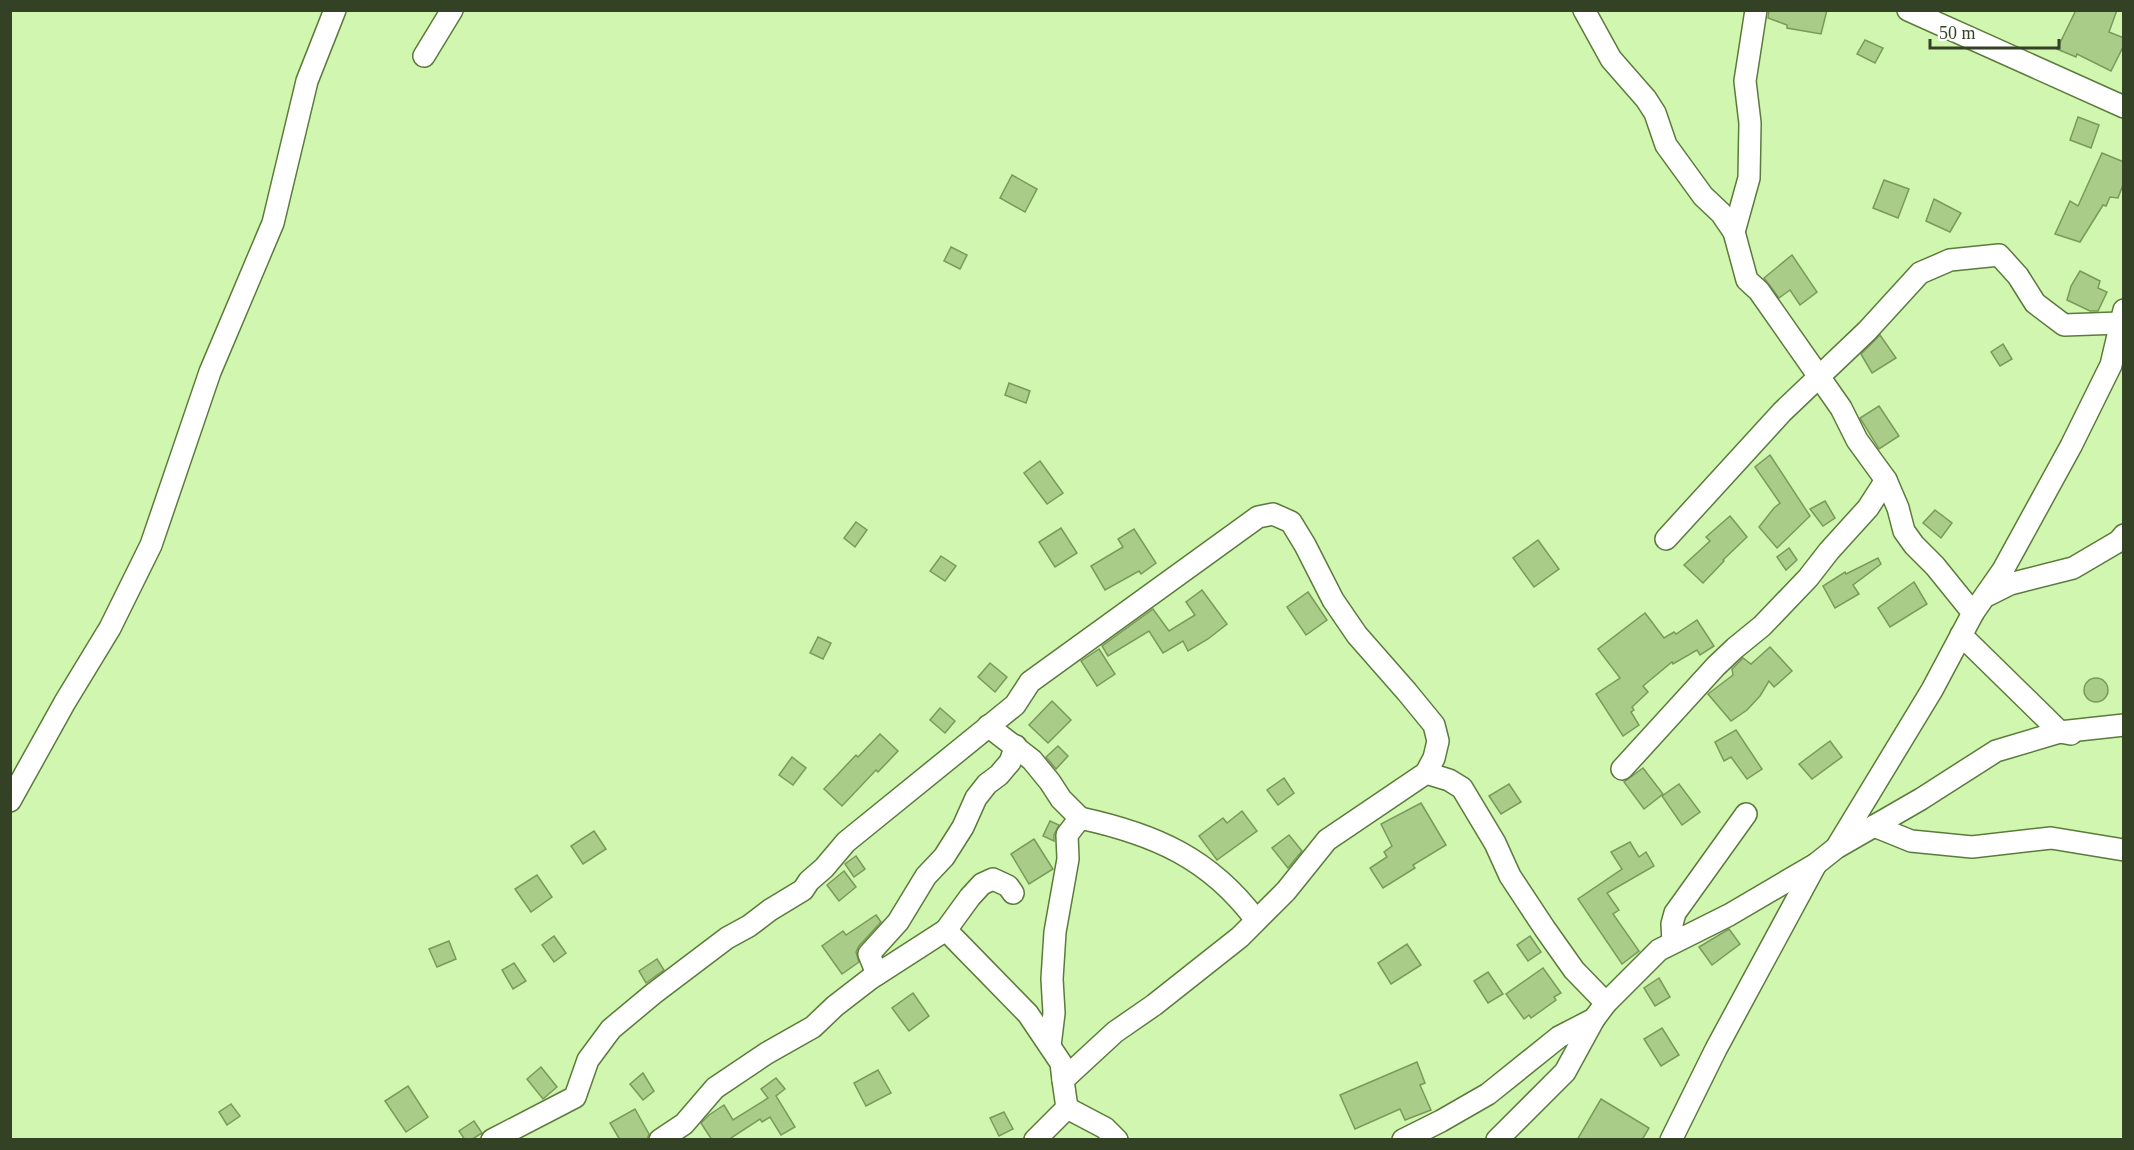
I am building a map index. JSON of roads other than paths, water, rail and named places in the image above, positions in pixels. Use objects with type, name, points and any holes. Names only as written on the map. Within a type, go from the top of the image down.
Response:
[{"type":"street","points":[[10,801],[65,702],[110,628],[151,544],[210,372],[273,223],[307,81],[335,10]]},
{"type":"street","points":[[424,56],[452,10]]},
{"type":"street","points":[[1584,10],[1611,58],[1647,99],[1655,113],[1666,145],[1703,196],[1721,213],[1734,232],[1747,280],[1759,291],[1841,408],[1857,440],[1886,480],[1898,508],[1904,531],[1935,566],[1979,605]]},
{"type":"street","points":[[1734,232],[1749,178],[1750,123],[1745,81],[1756,10]]},
{"type":"street","points":[[1908,10],[2124,107]]},
{"type":"street","points":[[1666,539],[1782,411],[1867,331],[1920,273],[1950,260],[1999,255],[2018,276],[2035,303],[2064,325],[2122,317],[2107,374],[2072,446],[2003,570],[1979,605],[1932,690],[1836,848]]},
{"type":"street","points":[[1622,769],[1716,666],[1762,626],[1808,578],[1828,551],[1868,507],[1886,480]]},
{"type":"street","points":[[492,1140],[575,1097],[588,1060],[611,1029],[652,994],[727,938],[803,890],[846,842],[1015,705],[1030,682],[1258,517],[1273,514],[1291,522],[1334,600],[1357,635],[1434,725],[1438,741],[1434,758],[1426,773],[1327,840],[1286,891],[1231,944],[1154,1005],[1115,1032],[1063,1080]]},
{"type":"street","points":[[1979,605],[2010,584],[2073,568],[2120,541],[2124,536]]},
{"type":"street","points":[[1961,635],[2060,732],[2115,742],[2124,740]]},
{"type":"street","points":[[1403,1140],[1488,1094],[1559,1037],[1600,1011],[1659,950],[1729,915],[1816,864],[1836,848],[1921,799],[1996,751],[2060,732],[2124,725]]},
{"type":"street","points":[[988,726],[1032,760],[1061,799],[1080,818],[1144,835],[1175,848],[1202,865],[1240,899],[1256,920]]},
{"type":"street","points":[[878,974],[869,954],[898,922],[926,876],[944,857],[963,827],[976,798],[1010,762],[1016,746]]},
{"type":"street","points":[[1426,773],[1449,780],[1462,788],[1495,843],[1510,876],[1600,1011]]},
{"type":"street","points":[[1673,942],[1672,924],[1675,913],[1746,814]]},
{"type":"street","points":[[1050,1046],[1054,1013],[1052,979],[1055,932],[1068,859],[1067,836],[1080,818]]},
{"type":"street","points":[[1874,826],[1911,841],[1972,847],[2051,838],[2124,850]]},
{"type":"street","points":[[1671,1140],[1716,1049],[1816,864]]},
{"type":"street","points":[[660,1140],[684,1124],[715,1088],[750,1064],[813,1027],[835,1006],[878,974],[946,930],[982,884],[993,879],[1008,886],[1013,893]]},
{"type":"street","points":[[946,930],[1028,1014],[1061,1063],[1066,1107],[1035,1140]]},
{"type":"street","points":[[1497,1140],[1565,1072],[1600,1011]]},
{"type":"street","points":[[1066,1107],[1105,1128],[1117,1140]]}]
